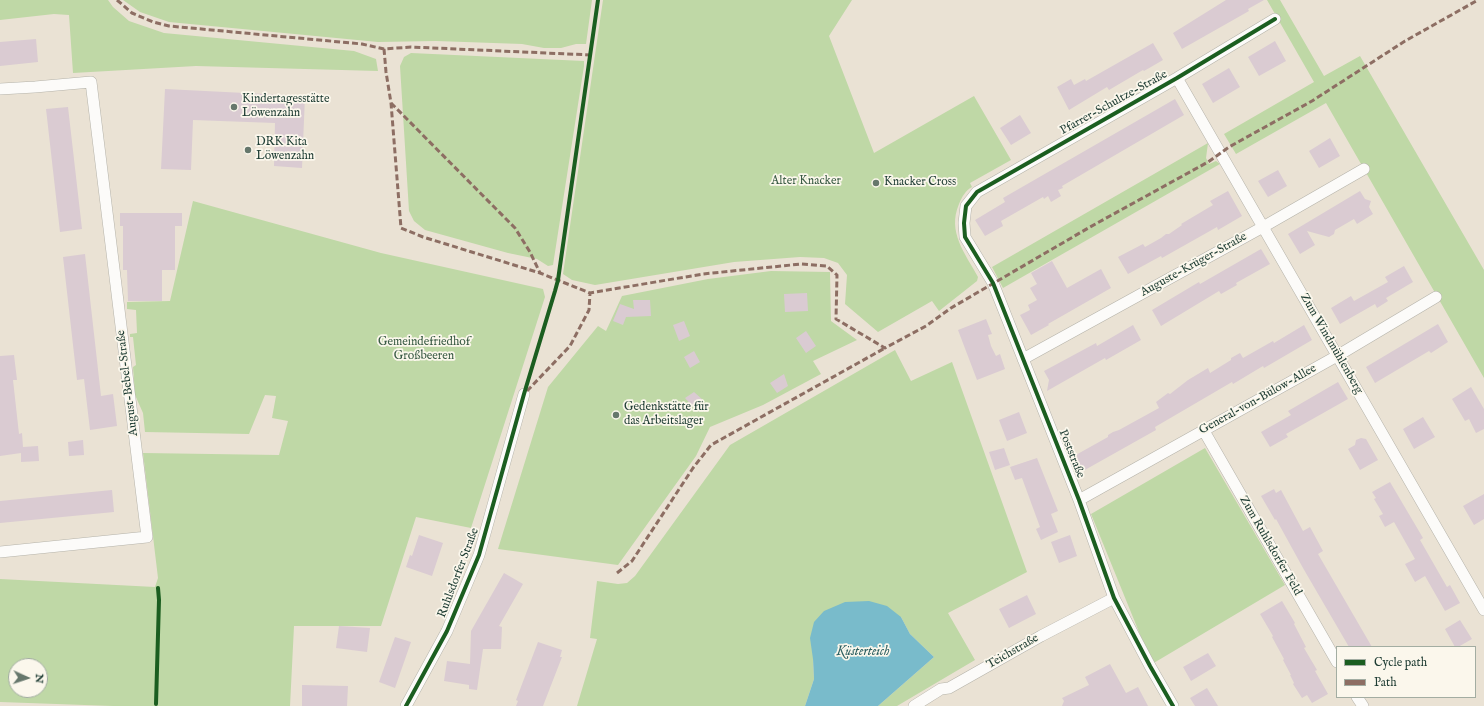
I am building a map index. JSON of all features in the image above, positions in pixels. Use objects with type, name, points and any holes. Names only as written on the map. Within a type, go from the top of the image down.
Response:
[{"type":"street","name":"Pfarrer-Schultze-Straße","points":[[966,206],[977,192],[1178,78],[1275,19]]},
{"type":"street","name":"Zum Windmühlenberg","points":[[1178,78],[1484,610]]},
{"type":"street","name":"August-Bebel-Straße","points":[[0,89],[92,82],[147,537],[0,552]]},
{"type":"street","name":"Auguste-Krüger-Straße","points":[[1023,359],[1263,227],[1364,169]]},
{"type":"street","name":"Poststraße","points":[[966,206],[964,223],[965,237],[993,283],[1078,500],[1114,598],[1173,706]]},
{"type":"street","name":"General-von-Bülow-Allee","points":[[1078,500],[1338,356],[1436,297]]},
{"type":"street","name":"Ruhlsdorfer Straße","points":[[406,706],[447,631],[479,555],[524,394]]},
{"type":"street","name":"Zum Ruhlsdorfer Feld","points":[[1204,430],[1336,660]]},
{"type":"street","name":"Teichstraße","points":[[914,706],[941,689],[949,688],[1041,636],[1114,598]]},
{"type":"green space","points":[[0,0],[108,0],[113,7],[129,21],[164,33],[354,51],[376,59],[378,71],[196,66],[73,73],[69,15],[54,14],[0,20]]},
{"type":"green space","points":[[123,0],[592,0],[586,44],[576,44],[561,48],[544,48],[522,44],[436,41],[378,42],[169,22],[140,12]]},
{"type":"green space","name":"Alter Knacker","points":[[603,0],[852,0],[829,36],[874,153],[974,96],[1011,160],[970,183],[972,187],[967,190],[959,204],[956,214],[956,233],[963,251],[978,277],[977,281],[939,311],[932,301],[878,332],[845,304],[847,275],[838,263],[824,258],[800,257],[734,262],[595,285],[572,280],[563,274]]},
{"type":"green space","points":[[1267,0],[1280,0],[1324,76],[1360,56],[1484,270],[1484,378],[1326,103],[1236,154],[1224,134],[1314,82]]},
{"type":"green space","points":[[411,53],[584,61],[553,265],[548,266],[537,259],[508,253],[425,230],[414,221],[409,211],[400,66],[404,57]]},
{"type":"green space","points":[[1208,143],[1206,158],[1209,164],[1216,161],[1220,164],[1003,288],[992,267]]},
{"type":"green space","name":"Gemeindefriedhof Großbeeren","points":[[193,201],[381,253],[543,289],[545,297],[471,528],[416,517],[381,626],[294,626],[290,706],[113,706],[0,702],[0,579],[155,587],[158,578],[143,453],[279,455],[288,421],[272,418],[276,396],[265,395],[249,434],[145,432],[143,413],[135,395],[133,367],[136,365],[133,337],[130,337],[130,334],[137,333],[136,310],[127,309],[127,302],[170,301]]},
{"type":"green space","points":[[771,271],[830,272],[831,321],[857,340],[813,361],[821,374],[763,405],[710,427],[696,456],[618,565],[498,549],[548,387],[598,326],[606,331],[622,296],[708,279]]},
{"type":"green space","points":[[895,350],[911,381],[952,362],[1027,572],[948,613],[975,660],[897,706],[878,706],[934,657],[910,634],[901,617],[813,659],[814,679],[805,706],[577,706],[597,639],[590,638],[597,581],[618,584],[627,583],[635,576],[730,445]]},
{"type":"green space","points":[[1205,448],[1285,585],[1152,664],[1091,514]]},
{"type":"water","name":"Küsterteich","points":[[869,601],[887,606],[901,617],[910,634],[934,657],[878,706],[805,706],[814,679],[810,638],[814,622],[824,611],[845,602]]},
{"type":"building","points":[[1226,0],[1264,0],[1248,9],[1249,11],[1182,49],[1173,33]]},
{"type":"building","points":[[36,39],[38,62],[0,66],[0,42]]},
{"type":"building","points":[[1275,41],[1286,61],[1259,76],[1248,57]]},
{"type":"building","points":[[1153,43],[1163,60],[1109,90],[1107,87],[1069,110],[1057,87],[1071,79],[1074,85],[1085,79],[1086,81]]},
{"type":"building","points":[[1229,68],[1240,87],[1213,103],[1202,84]]},
{"type":"building","points":[[165,89],[305,96],[302,168],[274,166],[275,123],[193,120],[191,170],[161,169]]},
{"type":"building","points":[[1175,99],[1184,115],[1062,186],[1063,188],[1058,190],[1061,196],[1051,202],[1048,196],[1044,199],[1043,197],[1001,221],[1003,226],[985,236],[975,220],[1005,202],[1003,198]]},
{"type":"building","points":[[68,107],[82,229],[60,232],[46,109]]},
{"type":"building","points":[[1020,115],[1031,133],[1011,145],[1000,128]]},
{"type":"building","points":[[1330,138],[1340,156],[1319,168],[1309,151]]},
{"type":"building","points":[[1278,170],[1287,186],[1268,197],[1258,181]]},
{"type":"building","points":[[1228,191],[1242,216],[1218,230],[1217,227],[1162,258],[1161,256],[1128,274],[1118,257],[1143,244],[1145,247],[1166,234],[1169,234],[1182,225],[1181,224],[1213,205],[1210,201]]},
{"type":"building","points":[[1360,191],[1365,199],[1371,201],[1369,207],[1373,214],[1357,224],[1354,219],[1335,230],[1334,234],[1329,237],[1307,231],[1315,245],[1300,254],[1288,234]]},
{"type":"building","points":[[120,213],[182,213],[182,226],[175,226],[175,270],[162,270],[162,301],[128,301],[127,270],[123,270],[123,226],[120,226]]},
{"type":"building","points":[[1261,249],[1270,264],[1236,283],[1237,285],[1221,294],[1219,291],[1161,326],[1152,310],[1199,282],[1200,284]]},
{"type":"building","points":[[85,254],[101,396],[113,394],[117,426],[90,430],[84,379],[77,380],[63,257]]},
{"type":"building","points":[[1052,261],[1067,288],[1101,269],[1111,288],[1031,335],[1020,315],[1030,310],[1028,305],[1037,300],[1030,288],[1037,284],[1031,273]]},
{"type":"building","points":[[1404,266],[1413,282],[1386,298],[1388,301],[1377,308],[1375,304],[1340,324],[1331,308],[1351,296],[1354,301],[1388,282],[1385,277]]},
{"type":"building","points":[[807,293],[808,311],[785,312],[784,294]]},
{"type":"building","points":[[633,300],[650,300],[651,316],[626,317],[623,325],[613,321],[620,304],[634,309]]},
{"type":"building","points":[[986,319],[992,334],[988,335],[991,346],[996,356],[1000,354],[1005,369],[977,380],[958,330]]},
{"type":"building","points":[[684,321],[690,336],[679,341],[673,325]]},
{"type":"building","points":[[1438,324],[1448,342],[1431,353],[1429,351],[1375,383],[1366,367]]},
{"type":"building","points":[[1133,325],[1141,340],[1106,360],[1105,358],[1047,391],[1049,380],[1044,371],[1096,343],[1097,346]]},
{"type":"building","points":[[1304,325],[1312,340],[1264,368],[1263,366],[1233,384],[1232,382],[1155,427],[1156,430],[1083,471],[1074,456],[1108,437],[1108,435],[1113,432],[1159,408],[1156,402],[1168,393],[1170,394],[1188,380],[1208,368],[1210,373],[1240,353],[1243,358],[1273,341],[1274,343]]},
{"type":"building","points":[[806,331],[816,346],[806,353],[796,338]]},
{"type":"building","points":[[694,351],[700,362],[690,368],[684,357]]},
{"type":"building","points":[[14,355],[17,380],[13,380],[19,434],[22,433],[23,447],[38,446],[39,461],[21,462],[21,453],[0,456],[0,356]]},
{"type":"building","points":[[784,374],[788,386],[777,393],[770,383]]},
{"type":"building","points":[[1338,382],[1348,399],[1286,434],[1288,437],[1270,447],[1261,432],[1291,415],[1288,411]]},
{"type":"building","points":[[1471,387],[1484,409],[1484,429],[1476,433],[1469,419],[1465,421],[1452,399]]},
{"type":"building","points":[[694,392],[703,400],[694,408],[685,398]]},
{"type":"building","points":[[1019,412],[1027,433],[1007,441],[999,420]]},
{"type":"building","points":[[1423,417],[1435,437],[1414,449],[1403,429]]},
{"type":"building","points":[[1361,438],[1366,439],[1378,460],[1360,470],[1348,449],[1355,445],[1356,440]]},
{"type":"building","points":[[83,440],[84,455],[69,456],[68,442]]},
{"type":"building","points":[[1004,448],[1010,465],[995,470],[989,452]]},
{"type":"building","points":[[1037,458],[1058,511],[1051,514],[1058,532],[1041,540],[1036,529],[1040,527],[1022,478],[1015,480],[1010,467]]},
{"type":"building","points":[[1390,482],[1423,538],[1420,540],[1447,587],[1450,585],[1460,603],[1445,611],[1425,576],[1415,582],[1405,564],[1415,559],[1394,522],[1385,527],[1379,516],[1383,514],[1374,499],[1376,498],[1372,492]]},
{"type":"building","points":[[1274,489],[1276,493],[1281,490],[1303,531],[1310,527],[1323,551],[1318,554],[1371,646],[1348,646],[1276,519],[1275,520],[1261,496]]},
{"type":"building","points":[[112,490],[114,512],[0,523],[0,501]]},
{"type":"building","points":[[1484,494],[1484,519],[1474,525],[1463,506]]},
{"type":"building","points":[[419,535],[443,543],[432,576],[406,567],[410,555],[412,556]]},
{"type":"building","points":[[1070,535],[1077,556],[1059,563],[1051,542]]},
{"type":"building","points":[[504,573],[523,584],[499,626],[502,627],[501,649],[483,649],[477,690],[469,689],[469,685],[444,681],[447,661],[470,664],[471,631]]},
{"type":"building","points":[[1027,595],[1036,614],[1009,628],[999,609]]},
{"type":"building","points":[[1282,601],[1295,623],[1294,624],[1306,647],[1304,648],[1317,670],[1315,671],[1328,694],[1312,703],[1307,695],[1302,698],[1293,684],[1291,675],[1283,660],[1284,659],[1260,614]]},
{"type":"building","points":[[1460,620],[1472,639],[1460,646],[1454,646],[1445,629]]},
{"type":"building","points":[[339,626],[370,628],[367,652],[336,648]]},
{"type":"building","points":[[395,637],[411,642],[395,688],[379,682]]},
{"type":"building","points":[[538,642],[562,650],[560,657],[562,657],[543,706],[516,706],[518,701],[516,700]]},
{"type":"building","points":[[1208,653],[1216,666],[1191,681],[1183,667]]},
{"type":"building","points":[[1110,664],[1126,693],[1138,687],[1148,706],[1062,706],[1064,701],[1062,698],[1089,685],[1085,677]]},
{"type":"building","points":[[302,685],[348,686],[347,706],[302,706]]},
{"type":"building","points":[[1207,688],[1218,706],[1195,706],[1190,698]]},
{"type":"marked path","points":[[117,0],[132,13],[153,22],[169,26],[362,44],[384,49],[411,47],[591,55]]},
{"type":"marked path","points":[[384,49],[391,103],[401,228],[423,237],[540,273],[590,293],[703,274],[801,264],[827,266],[837,275],[836,319],[885,348],[926,326],[951,308],[1090,227],[1208,162],[1229,147],[1312,101],[1405,41],[1478,0]]},
{"type":"marked path","points":[[391,103],[515,228],[530,252],[540,273]]},
{"type":"marked path","points":[[527,391],[570,346],[589,310],[590,293]]},
{"type":"marked path","points":[[617,573],[632,561],[693,468],[711,445],[885,348]]},
{"type":"cycle path","points":[[406,706],[447,631],[479,555],[524,394],[558,280],[598,0]]},
{"type":"cycle path","points":[[1173,706],[1114,598],[1079,500],[993,283],[965,237],[964,223],[966,206],[977,192],[1177,78],[1275,19]]},
{"type":"cycle path","points":[[156,704],[159,600],[158,588]]},
{"type":"place","name":"Kindertagesstätte Löwenzahn","points":[[234,107]]},
{"type":"place","name":"DRK Kita Löwenzahn","points":[[248,150]]},
{"type":"place","name":"Knacker Cross","points":[[876,183]]},
{"type":"place","name":"Gedenkstätte für das Arbeitslager","points":[[616,415]]}]
